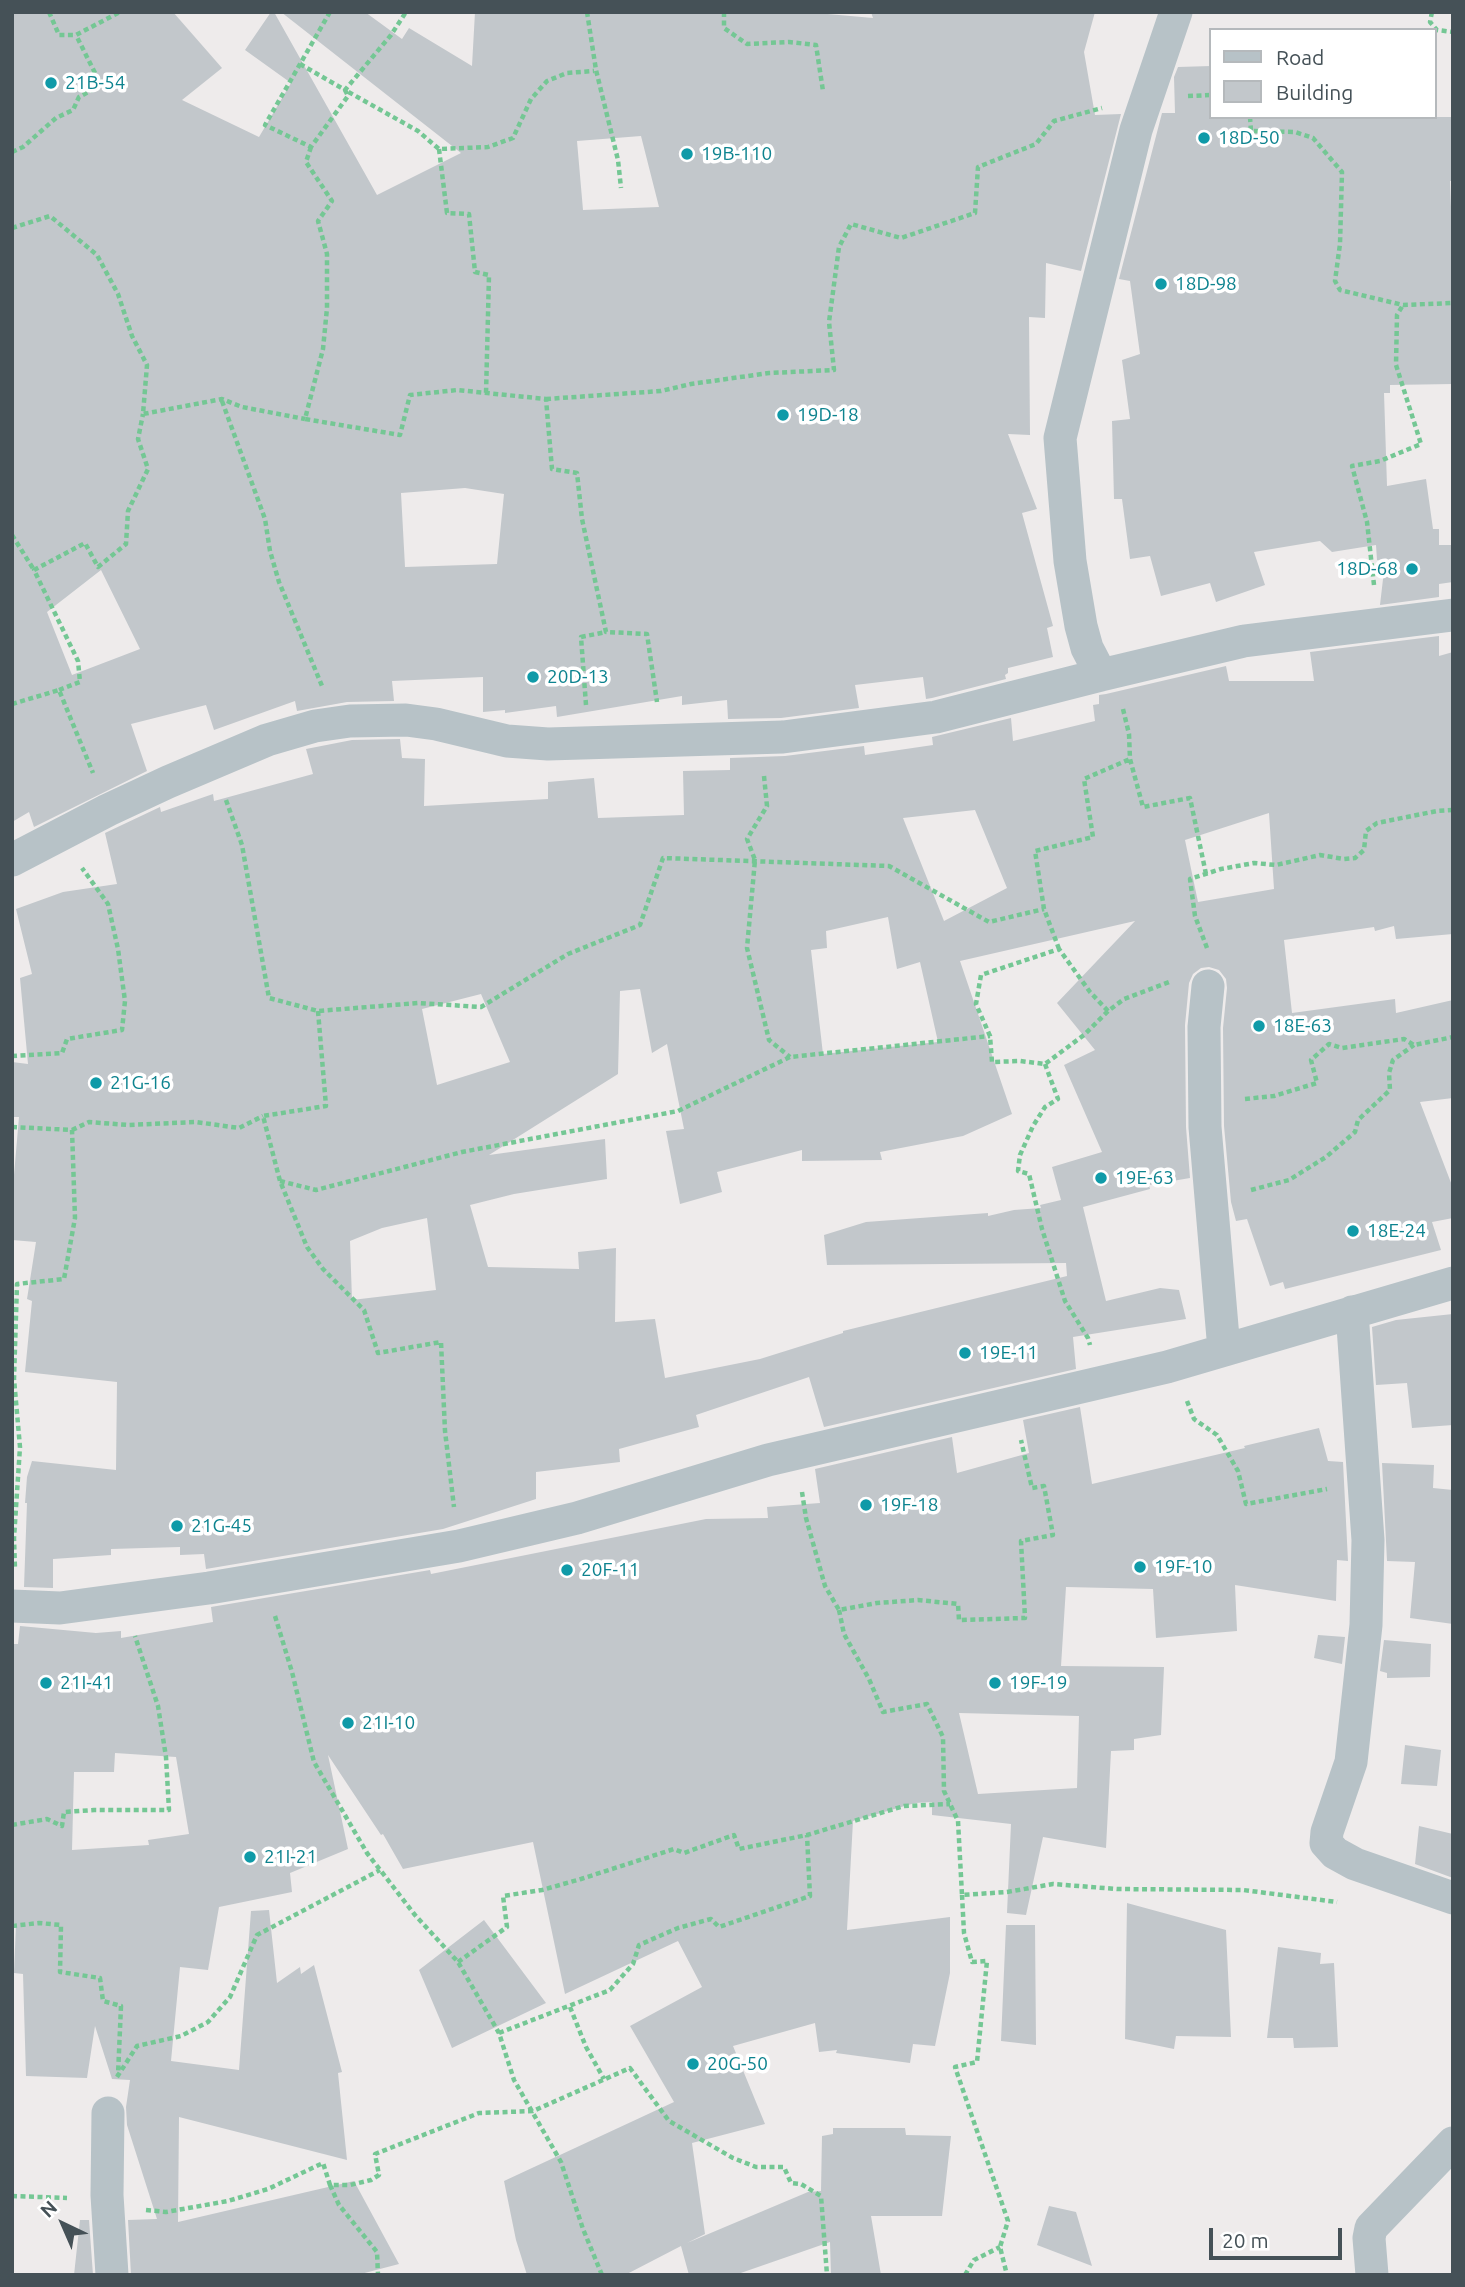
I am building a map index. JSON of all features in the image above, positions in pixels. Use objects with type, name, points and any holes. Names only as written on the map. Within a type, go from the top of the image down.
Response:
[{"type":"street","points":[[1101,676],[1080,626],[1070,561],[1060,438],[1139,120],[1176,12]]},
{"type":"street","points":[[26,854],[108,810],[213,762],[267,740],[316,726],[406,720],[436,724],[508,741],[548,744],[783,737],[936,717],[1244,640],[1453,615]]},
{"type":"street","points":[[1209,977],[1204,1027],[1205,1101],[1224,1350]]},
{"type":"street","points":[[14,1606],[60,1608],[121,1600],[458,1546],[577,1518],[797,1453],[1167,1367],[1453,1283]]},
{"type":"street","points":[[1352,1312],[1368,1540],[1367,1613],[1351,1762],[1327,1832],[1326,1843],[1335,1853],[1355,1864],[1453,1898]]},
{"type":"street","points":[[108,2113],[107,2195],[112,2275]]},
{"type":"street","points":[[1372,2275],[1369,2238],[1371,2228],[1453,2143]]},
{"type":"path","points":[[50,12],[59,35],[76,35],[120,12]]},
{"type":"path","points":[[311,147],[265,125],[330,12]]},
{"type":"path","points":[[345,90],[391,35],[406,12]]},
{"type":"path","points":[[587,12],[596,70],[618,160],[621,188]]},
{"type":"path","points":[[724,12],[724,28],[747,44],[789,42],[816,45],[823,91]]},
{"type":"path","points":[[1432,12],[1430,22],[1435,28]]},
{"type":"path","points":[[12,152],[23,148],[56,118],[73,110],[79,97],[101,85],[76,35]]},
{"type":"path","points":[[299,64],[418,131],[439,149],[447,213],[469,214],[475,272],[489,275],[486,394]]},
{"type":"path","points":[[439,149],[488,147],[513,138],[531,99],[547,81],[567,73],[594,71]]},
{"type":"path","points":[[304,419],[323,349],[327,308],[327,254],[318,221],[332,201],[306,162],[311,147],[348,96],[345,90]]},
{"type":"path","points":[[142,414],[222,399],[242,407],[400,435],[410,395],[457,390],[546,399],[661,391],[769,373],[834,370],[828,322],[839,247],[851,224],[901,238],[943,225],[975,213],[978,167],[1036,144],[1054,121],[1103,107],[1139,120]]},
{"type":"path","points":[[1250,119],[1251,131],[1295,132],[1314,138],[1342,172],[1340,244],[1335,281],[1340,290],[1403,305],[1453,303]]},
{"type":"path","points":[[12,228],[50,216],[97,255],[118,295],[132,336],[147,365],[138,439],[148,469],[128,511],[126,544],[98,567],[85,543],[34,570]]},
{"type":"path","points":[[1375,624],[1374,569],[1367,522],[1352,466],[1380,461],[1421,444],[1396,365],[1397,315],[1403,305]]},
{"type":"path","points":[[222,399],[265,519],[279,582],[321,682],[333,724]]},
{"type":"path","points":[[546,399],[552,469],[577,473],[582,519],[606,632]]},
{"type":"path","points":[[12,535],[34,570],[78,661],[80,682],[12,704]]},
{"type":"path","points":[[589,742],[581,637],[606,632],[647,634],[656,687],[660,740]]},
{"type":"path","points":[[1101,676],[1105,695],[1119,692],[1129,734],[1130,759],[1143,807],[1190,798],[1206,874]]},
{"type":"path","points":[[59,690],[108,810]]},
{"type":"path","points":[[783,737],[762,753],[767,806],[747,839],[755,860],[747,948],[769,1040],[790,1057]]},
{"type":"path","points":[[1108,1011],[1090,992],[1059,949],[1044,909],[1035,851],[1093,837],[1084,779],[1130,759]]},
{"type":"path","points":[[213,762],[242,845],[269,998],[318,1011],[418,1003],[481,1007],[568,954],[640,925],[663,858],[890,866],[989,922],[1044,909]]},
{"type":"path","points":[[1059,949],[981,975],[976,1004],[990,1036],[992,1062],[1045,1064],[1084,1035],[1124,999],[1163,983],[1209,977],[1206,942],[1195,916],[1190,879],[1254,863],[1276,865],[1320,855],[1356,858],[1364,850],[1366,831],[1377,823],[1453,810]]},
{"type":"path","points":[[12,1056],[62,1053],[67,1039],[122,1030],[125,1001],[108,904],[82,868],[26,854]]},
{"type":"path","points":[[12,1127],[72,1130],[89,1122],[128,1125],[196,1122],[239,1128],[263,1116],[326,1106],[318,1011]]},
{"type":"path","points":[[280,1181],[316,1190],[462,1152],[678,1111],[790,1057],[990,1036]]},
{"type":"path","points":[[1210,1189],[1234,1192],[1289,1180],[1326,1157],[1354,1132],[1358,1120],[1390,1090],[1389,1073],[1392,1060],[1414,1045],[1453,1037]]},
{"type":"path","points":[[1205,1101],[1274,1096],[1317,1083],[1311,1060],[1329,1044],[1342,1048],[1404,1039],[1414,1045]]},
{"type":"path","points":[[1045,1064],[1058,1099],[1045,1107],[1033,1126],[1020,1155],[1018,1171],[1029,1174],[1042,1229],[1065,1301],[1088,1338],[1099,1383]]},
{"type":"path","points":[[263,1116],[280,1181],[307,1247],[323,1269],[364,1310],[378,1353],[441,1342],[445,1431],[458,1546]]},
{"type":"path","points":[[14,1606],[14,1538],[20,1447],[14,1379],[18,1284],[64,1279],[75,1218],[72,1130]]},
{"type":"path","points":[[1167,1367],[1194,1419],[1217,1435],[1238,1471],[1246,1504],[1333,1488],[1365,1491]]},
{"type":"path","points":[[839,1609],[918,1600],[958,1604],[959,1620],[1025,1618],[1021,1541],[1053,1535],[1044,1486],[1032,1488],[1013,1403]]},
{"type":"path","points":[[797,1453],[806,1518],[825,1586],[839,1609],[845,1634],[883,1712],[927,1704],[943,1737],[944,1791],[958,1821],[964,1933],[972,1962],[988,1961],[976,2062],[955,2067],[1008,2221],[1000,2247],[1007,2275]]},
{"type":"path","points":[[264,1578],[292,1672],[314,1762],[338,1807],[380,1870],[415,1916],[458,1962],[499,2033],[514,2080],[561,2162],[583,2229],[602,2275]]},
{"type":"path","points":[[12,1825],[47,1819],[62,1826],[65,1812],[169,1810],[166,1757],[158,1706],[143,1656],[121,1600]]},
{"type":"path","points":[[458,1962],[507,1927],[503,1896],[581,1879],[674,1849],[684,1853],[734,1835],[739,1849],[807,1835],[904,1806],[950,1804]]},
{"type":"path","points":[[499,2033],[610,1990],[633,1964],[639,1945],[678,1928],[710,1919],[719,1927],[810,1896],[807,1835]]},
{"type":"path","points":[[117,2076],[137,2046],[181,2036],[208,2022],[230,1997],[257,1935],[380,1870]]},
{"type":"path","points":[[962,1895],[1007,1892],[1053,1884],[1117,1889],[1243,1889],[1344,1902]]},
{"type":"path","points":[[12,1926],[39,1923],[61,1925],[60,1972],[100,1978],[103,2001],[121,2006],[117,2076],[108,2113]]},
{"type":"path","points":[[570,2007],[586,2047],[604,2079]]},
{"type":"path","points":[[330,2185],[350,2185],[371,2180],[379,2175],[375,2154],[479,2113],[533,2111],[630,2068],[669,2122],[733,2158],[756,2167],[784,2168],[791,2183],[801,2183],[821,2196],[827,2275]]},
{"type":"path","points":[[12,2196],[70,2198],[107,2195],[134,2207],[166,2212],[228,2201],[268,2189],[323,2163],[339,2206],[377,2252],[378,2275]]},
{"type":"path","points":[[965,2275],[974,2260],[1000,2247]]},
{"type":"building","points":[[12,12],[173,12],[222,68],[182,100],[259,137],[291,83],[245,50],[271,12],[274,12],[377,195],[461,153],[281,12],[365,12],[402,39],[409,28],[472,66],[475,12],[805,12],[873,18],[871,12],[1095,12],[1084,52],[1095,115],[1121,114],[1081,271],[1046,263],[1045,318],[1029,317],[1030,435],[1008,434],[1037,509],[1022,513],[1053,626],[1047,628],[1053,657],[1008,668],[1006,679],[926,699],[923,677],[855,685],[859,708],[781,718],[728,719],[727,700],[682,705],[682,696],[557,717],[556,706],[505,713],[505,710],[483,712],[483,677],[392,681],[394,701],[347,702],[297,711],[295,701],[214,730],[206,705],[131,724],[147,771],[34,827],[29,812],[12,822]],"holes":[[[641,136],[659,207],[583,210],[577,141]],[[465,488],[504,494],[497,564],[405,567],[401,493]],[[101,570],[140,649],[72,675],[47,612]]]},
{"type":"building","points":[[1210,66],[1210,119],[1453,117],[1453,181],[1450,181],[1453,384],[1390,385],[1390,393],[1384,393],[1387,486],[1426,479],[1433,529],[1439,529],[1439,545],[1453,545],[1453,582],[1439,584],[1439,597],[1380,605],[1385,562],[1377,560],[1376,545],[1332,552],[1320,541],[1254,552],[1265,585],[1216,602],[1210,583],[1161,596],[1150,556],[1130,559],[1122,499],[1114,499],[1112,421],[1130,419],[1122,360],[1140,354],[1130,281],[1119,279],[1162,113],[1175,113],[1174,77],[1178,67]]},
{"type":"building","points":[[1439,636],[1439,656],[1453,652],[1453,934],[1396,939],[1394,926],[1375,931],[1374,927],[1284,940],[1292,1013],[1395,999],[1396,1013],[1453,1000],[1453,1098],[1420,1102],[1453,1188],[1453,1218],[1432,1222],[1441,1250],[1285,1289],[1283,1282],[1270,1286],[1247,1219],[1236,1221],[1231,1202],[1224,1126],[1223,1028],[1226,979],[1219,970],[1201,968],[1193,974],[1189,983],[1185,1025],[1186,1127],[1190,1178],[1149,1185],[1150,1189],[1083,1207],[1106,1301],[1160,1288],[1179,1290],[1186,1319],[1073,1337],[1076,1369],[824,1427],[809,1377],[696,1415],[699,1427],[619,1449],[620,1462],[536,1472],[536,1499],[443,1529],[206,1569],[204,1554],[180,1555],[180,1547],[111,1549],[111,1555],[53,1559],[53,1588],[24,1587],[25,1503],[27,1477],[32,1461],[116,1470],[117,1382],[25,1372],[32,1301],[27,1299],[36,1242],[12,1240],[12,1198],[19,1117],[12,1117],[12,1062],[28,1064],[20,978],[32,974],[16,909],[63,892],[117,884],[105,833],[160,807],[161,812],[213,794],[214,801],[313,774],[306,749],[352,740],[400,739],[402,758],[425,759],[424,806],[548,799],[548,782],[594,778],[598,818],[684,815],[683,771],[730,770],[730,758],[785,756],[864,746],[865,755],[933,745],[932,737],[1011,718],[1013,741],[1095,721],[1093,705],[1099,704],[1099,695],[1226,666],[1229,681],[1314,681],[1310,652]],"holes":[[[975,810],[1007,888],[944,921],[903,818]],[[1269,813],[1274,889],[1198,902],[1185,840]],[[888,917],[897,969],[920,962],[938,1042],[823,1054],[811,950],[827,948],[826,931]],[[1135,921],[1057,1003],[1095,1050],[1064,1065],[1102,1152],[1052,1167],[1061,1200],[1040,1205],[1041,1208],[988,1216],[988,1213],[866,1222],[824,1235],[827,1265],[1066,1263],[1067,1276],[843,1331],[760,1359],[665,1378],[655,1319],[615,1322],[616,1248],[578,1252],[579,1269],[488,1267],[470,1205],[514,1194],[607,1179],[605,1139],[489,1155],[618,1074],[620,991],[640,989],[652,1053],[667,1044],[684,1129],[666,1131],[680,1204],[722,1192],[717,1172],[802,1150],[802,1161],[882,1160],[880,1152],[963,1136],[1012,1114],[960,961]],[[481,994],[510,1062],[437,1085],[422,1009]],[[427,1218],[436,1290],[352,1300],[350,1241],[382,1228]]]},
{"type":"building","points":[[1453,1314],[1453,1425],[1412,1428],[1407,1383],[1376,1385],[1372,1327],[1396,1320]]},
{"type":"building","points":[[1080,1407],[1092,1484],[1319,1428],[1328,1461],[1343,1462],[1348,1561],[1337,1560],[1336,1601],[1235,1585],[1237,1631],[1156,1638],[1153,1589],[1066,1587],[1061,1666],[1164,1667],[1161,1735],[1134,1739],[1134,1750],[1111,1751],[1106,1848],[1043,1837],[1026,1915],[1007,1913],[1011,1824],[932,1815],[932,1802],[915,1803],[853,1821],[847,1930],[950,1917],[950,1973],[935,2046],[913,2044],[910,2063],[836,2053],[837,2050],[819,2052],[815,2023],[733,2046],[765,2124],[692,2143],[705,2234],[687,2243],[808,2192],[821,2191],[822,2136],[833,2134],[833,2128],[905,2128],[906,2135],[951,2136],[942,2216],[871,2216],[881,2275],[831,2275],[830,2242],[735,2275],[689,2275],[681,2246],[625,2275],[527,2275],[516,2240],[504,2181],[674,2102],[630,2026],[702,1987],[678,1941],[565,1994],[533,1842],[403,1869],[383,1834],[381,1835],[328,1755],[348,1849],[290,1873],[292,1892],[219,1907],[208,1970],[180,1967],[171,2061],[239,2070],[251,1911],[269,1910],[277,1983],[300,1967],[301,1974],[314,1965],[342,2072],[338,2073],[347,2160],[179,2117],[178,2222],[354,2181],[399,2264],[357,2275],[131,2275],[128,2220],[157,2219],[127,2125],[126,2107],[130,2080],[112,2079],[95,2026],[87,2078],[26,2076],[23,1974],[14,1973],[16,1924],[12,1923],[12,1644],[18,1644],[20,1626],[96,1633],[121,1631],[121,1638],[213,1622],[211,1607],[430,1570],[431,1574],[706,1519],[768,1518],[767,1507],[820,1503],[815,1469],[952,1437],[957,1473],[1029,1453],[1023,1420]],"holes":[[[959,1713],[1079,1716],[1077,1788],[978,1794]],[[115,1753],[176,1757],[189,1834],[148,1840],[149,1845],[72,1850],[74,1772],[114,1772]]]},
{"type":"building","points":[[1382,1463],[1434,1465],[1433,1488],[1453,1490],[1453,1624],[1410,1618],[1415,1562],[1387,1561]]},
{"type":"building","points":[[1318,1635],[1345,1637],[1342,1664],[1314,1658]]},
{"type":"building","points":[[1384,1640],[1431,1644],[1430,1677],[1387,1678],[1387,1673],[1380,1671]]},
{"type":"building","points":[[1405,1745],[1441,1750],[1437,1786],[1401,1784]]},
{"type":"building","points":[[1419,1826],[1453,1834],[1453,1878],[1415,1864]]},
{"type":"building","points":[[1127,1903],[1226,1930],[1231,2037],[1176,2036],[1174,2049],[1125,2039]]},
{"type":"building","points":[[484,1920],[546,2003],[452,2048],[419,1970]]},
{"type":"building","points":[[1006,1925],[1035,1925],[1036,2045],[1001,2041]]},
{"type":"building","points":[[1278,1947],[1321,1953],[1320,1964],[1334,1963],[1338,2047],[1294,2048],[1293,2038],[1267,2038]]},
{"type":"building","points":[[1049,2206],[1076,2212],[1092,2266],[1037,2245]]},
{"type":"building","points":[[80,2220],[89,2220],[93,2275],[74,2275]]},
{"type":"place","name":"21B-54","points":[[51,83]]},
{"type":"place","name":"18D-50","points":[[1204,138]]},
{"type":"place","name":"19B-110","points":[[687,154]]},
{"type":"place","name":"18D-98","points":[[1161,284]]},
{"type":"place","name":"19D-18","points":[[783,415]]},
{"type":"place","name":"18D-68","points":[[1412,569]]},
{"type":"place","name":"20D-13","points":[[533,677]]},
{"type":"place","name":"18E-63","points":[[1259,1026]]},
{"type":"place","name":"21G-16","points":[[96,1083]]},
{"type":"place","name":"19E-63","points":[[1101,1178]]},
{"type":"place","name":"18E-24","points":[[1353,1231]]},
{"type":"place","name":"19E-11","points":[[965,1353]]},
{"type":"place","name":"19F-18","points":[[866,1505]]},
{"type":"place","name":"21G-45","points":[[177,1526]]},
{"type":"place","name":"19F-10","points":[[1140,1567]]},
{"type":"place","name":"20F-11","points":[[567,1570]]},
{"type":"place","name":"21I-41","points":[[46,1683]]},
{"type":"place","name":"19F-19","points":[[995,1683]]},
{"type":"place","name":"21I-10","points":[[348,1723]]},
{"type":"place","name":"21I-21","points":[[250,1857]]},
{"type":"place","name":"20G-50","points":[[693,2064]]}]
